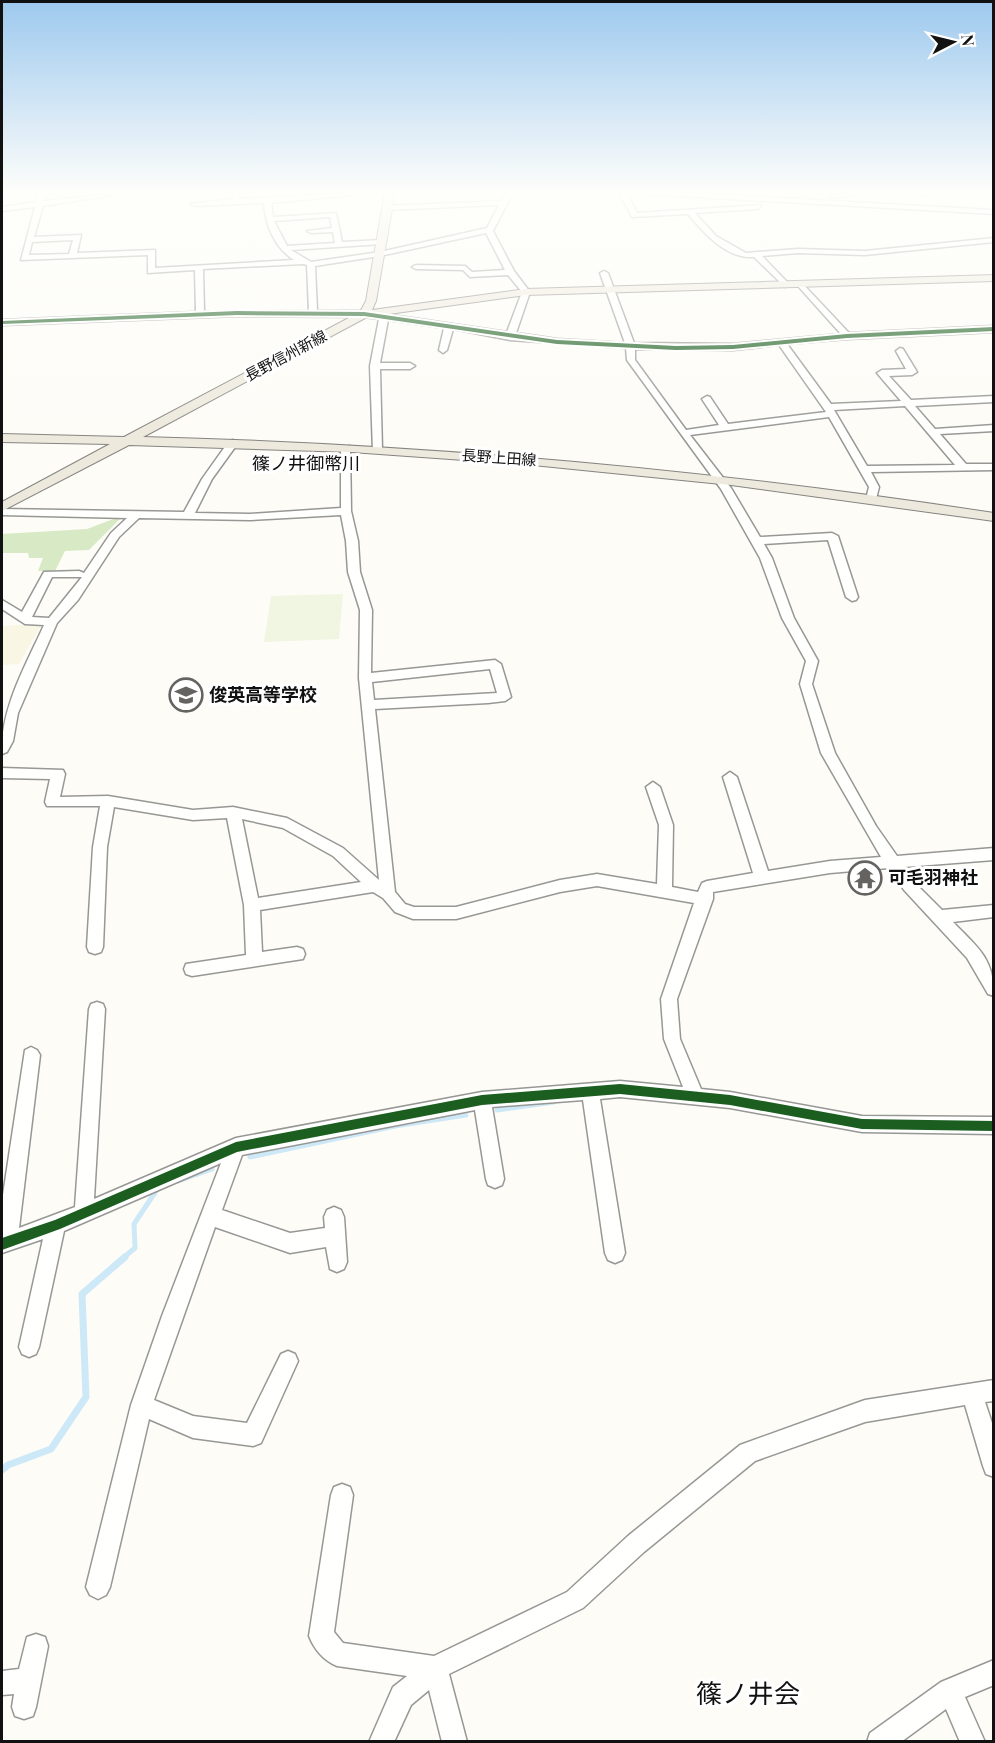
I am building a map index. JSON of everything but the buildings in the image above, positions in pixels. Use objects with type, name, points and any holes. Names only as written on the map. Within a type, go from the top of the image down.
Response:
[{"type":"main road","points":[[364,314],[371,301],[376,273]]},
{"type":"main road","points":[[364,314],[526,292],[993,278]]},
{"type":"main road","name":"長野信州新線","points":[[2,507],[364,314]]},
{"type":"main road","name":"長野上田線","points":[[2,438],[346,448],[556,463],[720,480],[993,517]]},
{"type":"street","points":[[199,273],[200,314]]},
{"type":"street","points":[[311,273],[313,312]]},
{"type":"street","points":[[469,273],[492,273]]},
{"type":"street","points":[[510,337],[526,292],[511,273]]},
{"type":"street","points":[[604,273],[630,345],[631,360],[720,480],[758,541],[788,618],[812,661],[806,684],[828,753],[891,861],[909,886],[973,953],[993,989]]},
{"type":"street","points":[[774,273],[785,285]]},
{"type":"street","points":[[801,284],[847,336]]},
{"type":"street","points":[[2,323],[200,314],[313,312],[364,314],[557,342],[733,347],[847,336],[993,329]]},
{"type":"street","points":[[377,450],[375,366],[384,317]]},
{"type":"street","points":[[442,350],[449,327]]},
{"type":"street","points":[[781,342],[829,411],[874,488],[871,499]]},
{"type":"street","points":[[900,351],[912,372],[882,373],[963,467]]},
{"type":"street","points":[[375,366],[410,366]]},
{"type":"street","points":[[707,399],[724,426]]},
{"type":"street","points":[[683,433],[829,411],[908,403],[993,399]]},
{"type":"street","points":[[932,432],[993,428]]},
{"type":"street","points":[[187,517],[207,479],[233,443]]},
{"type":"street","points":[[346,448],[346,511],[352,541],[354,572],[366,610],[365,678],[381,890]]},
{"type":"street","points":[[863,469],[993,467]]},
{"type":"street","points":[[2,512],[250,517],[346,511]]},
{"type":"street","points":[[3,744],[11,713],[52,622],[74,597],[115,535],[137,514]]},
{"type":"street","points":[[758,541],[832,536],[852,597]]},
{"type":"street","points":[[25,618],[48,574],[80,574]]},
{"type":"street","points":[[2,604],[25,618],[52,622]]},
{"type":"street","points":[[365,678],[495,664],[505,697],[469,702],[423,701],[368,705]]},
{"type":"street","points":[[2,773],[58,774],[52,802],[108,801],[193,815],[233,812],[260,816],[295,826],[338,852],[400,908],[413,913],[456,913],[560,886],[597,880],[705,899]]},
{"type":"street","points":[[730,777],[762,877]]},
{"type":"street","points":[[653,787],[666,825],[664,893]]},
{"type":"street","points":[[95,946],[100,847],[108,801]]},
{"type":"street","points":[[233,812],[252,905],[254,960]]},
{"type":"street","points":[[695,1096],[672,1039],[669,999],[705,899],[707,887],[762,877],[891,861],[993,854]]},
{"type":"street","points":[[252,905],[381,890]]},
{"type":"street","points":[[939,917],[993,911]]},
{"type":"street","points":[[192,969],[297,954]]},
{"type":"street","points":[[84,1211],[97,1009]]},
{"type":"street","points":[[31,1056],[24,1118],[11,1186],[5,1243],[56,1225],[236,1147],[482,1100],[620,1089],[695,1096],[862,1124],[993,1126]]},
{"type":"street","points":[[590,1091],[615,1253]]},
{"type":"street","points":[[482,1100],[495,1179]]},
{"type":"street","points":[[98,1587],[142,1405],[236,1147]]},
{"type":"street","points":[[210,1216],[290,1243],[334,1227],[337,1262]]},
{"type":"street","points":[[29,1347],[56,1225]]},
{"type":"street","points":[[142,1405],[193,1426],[253,1434],[288,1361]]},
{"type":"street","points":[[381,1742],[402,1696],[435,1668],[575,1600],[636,1544],[748,1454],[865,1411],[982,1392],[993,1466]]},
{"type":"street","points":[[342,1495],[321,1636],[337,1654],[435,1668]]},
{"type":"street","points":[[24,1707],[36,1646]]},
{"type":"street","points":[[435,1668],[455,1742]]},
{"type":"street","points":[[879,1742],[950,1691],[993,1672]]},
{"type":"street","points":[[2,1683],[29,1680]]},
{"type":"street","points":[[950,1691],[973,1742]]},
{"type":"shaded area","points":[[42,624],[19,664],[2,665],[2,626]]},
{"type":"green space","points":[[124,515],[89,550],[65,551],[55,571],[38,571],[43,558],[29,558],[28,553],[2,553],[2,534],[87,529]]},
{"type":"green space","points":[[343,594],[339,639],[264,642],[271,596]]},
{"type":"waterway","points":[[497,1110],[554,1102]]},
{"type":"waterway","points":[[250,1157],[395,1126],[466,1115]]},
{"type":"waterway","points":[[178,1181],[212,1169]]},
{"type":"waterway","points":[[123,1258],[135,1248],[134,1224],[158,1188]]},
{"type":"waterway","points":[[2,1470],[8,1465],[51,1449],[86,1397],[82,1294],[125,1257]]},
{"type":"cycle path","points":[[2,323],[237,313],[364,314],[557,342],[676,348],[733,347],[847,336],[994,329]]},
{"type":"cycle path","points":[[2,1244],[56,1225],[236,1147],[482,1100],[620,1089],[730,1100],[862,1124],[994,1126]]},
{"type":"place","name":"俊英高等学校","points":[[186,695]]},
{"type":"place","name":"可毛羽神社","points":[[865,878]]},
{"type":"district","name":"篠ノ井御幣川","points":[[306,464]]},
{"type":"district","name":"篠ノ井会","points":[[748,1694]]}]
